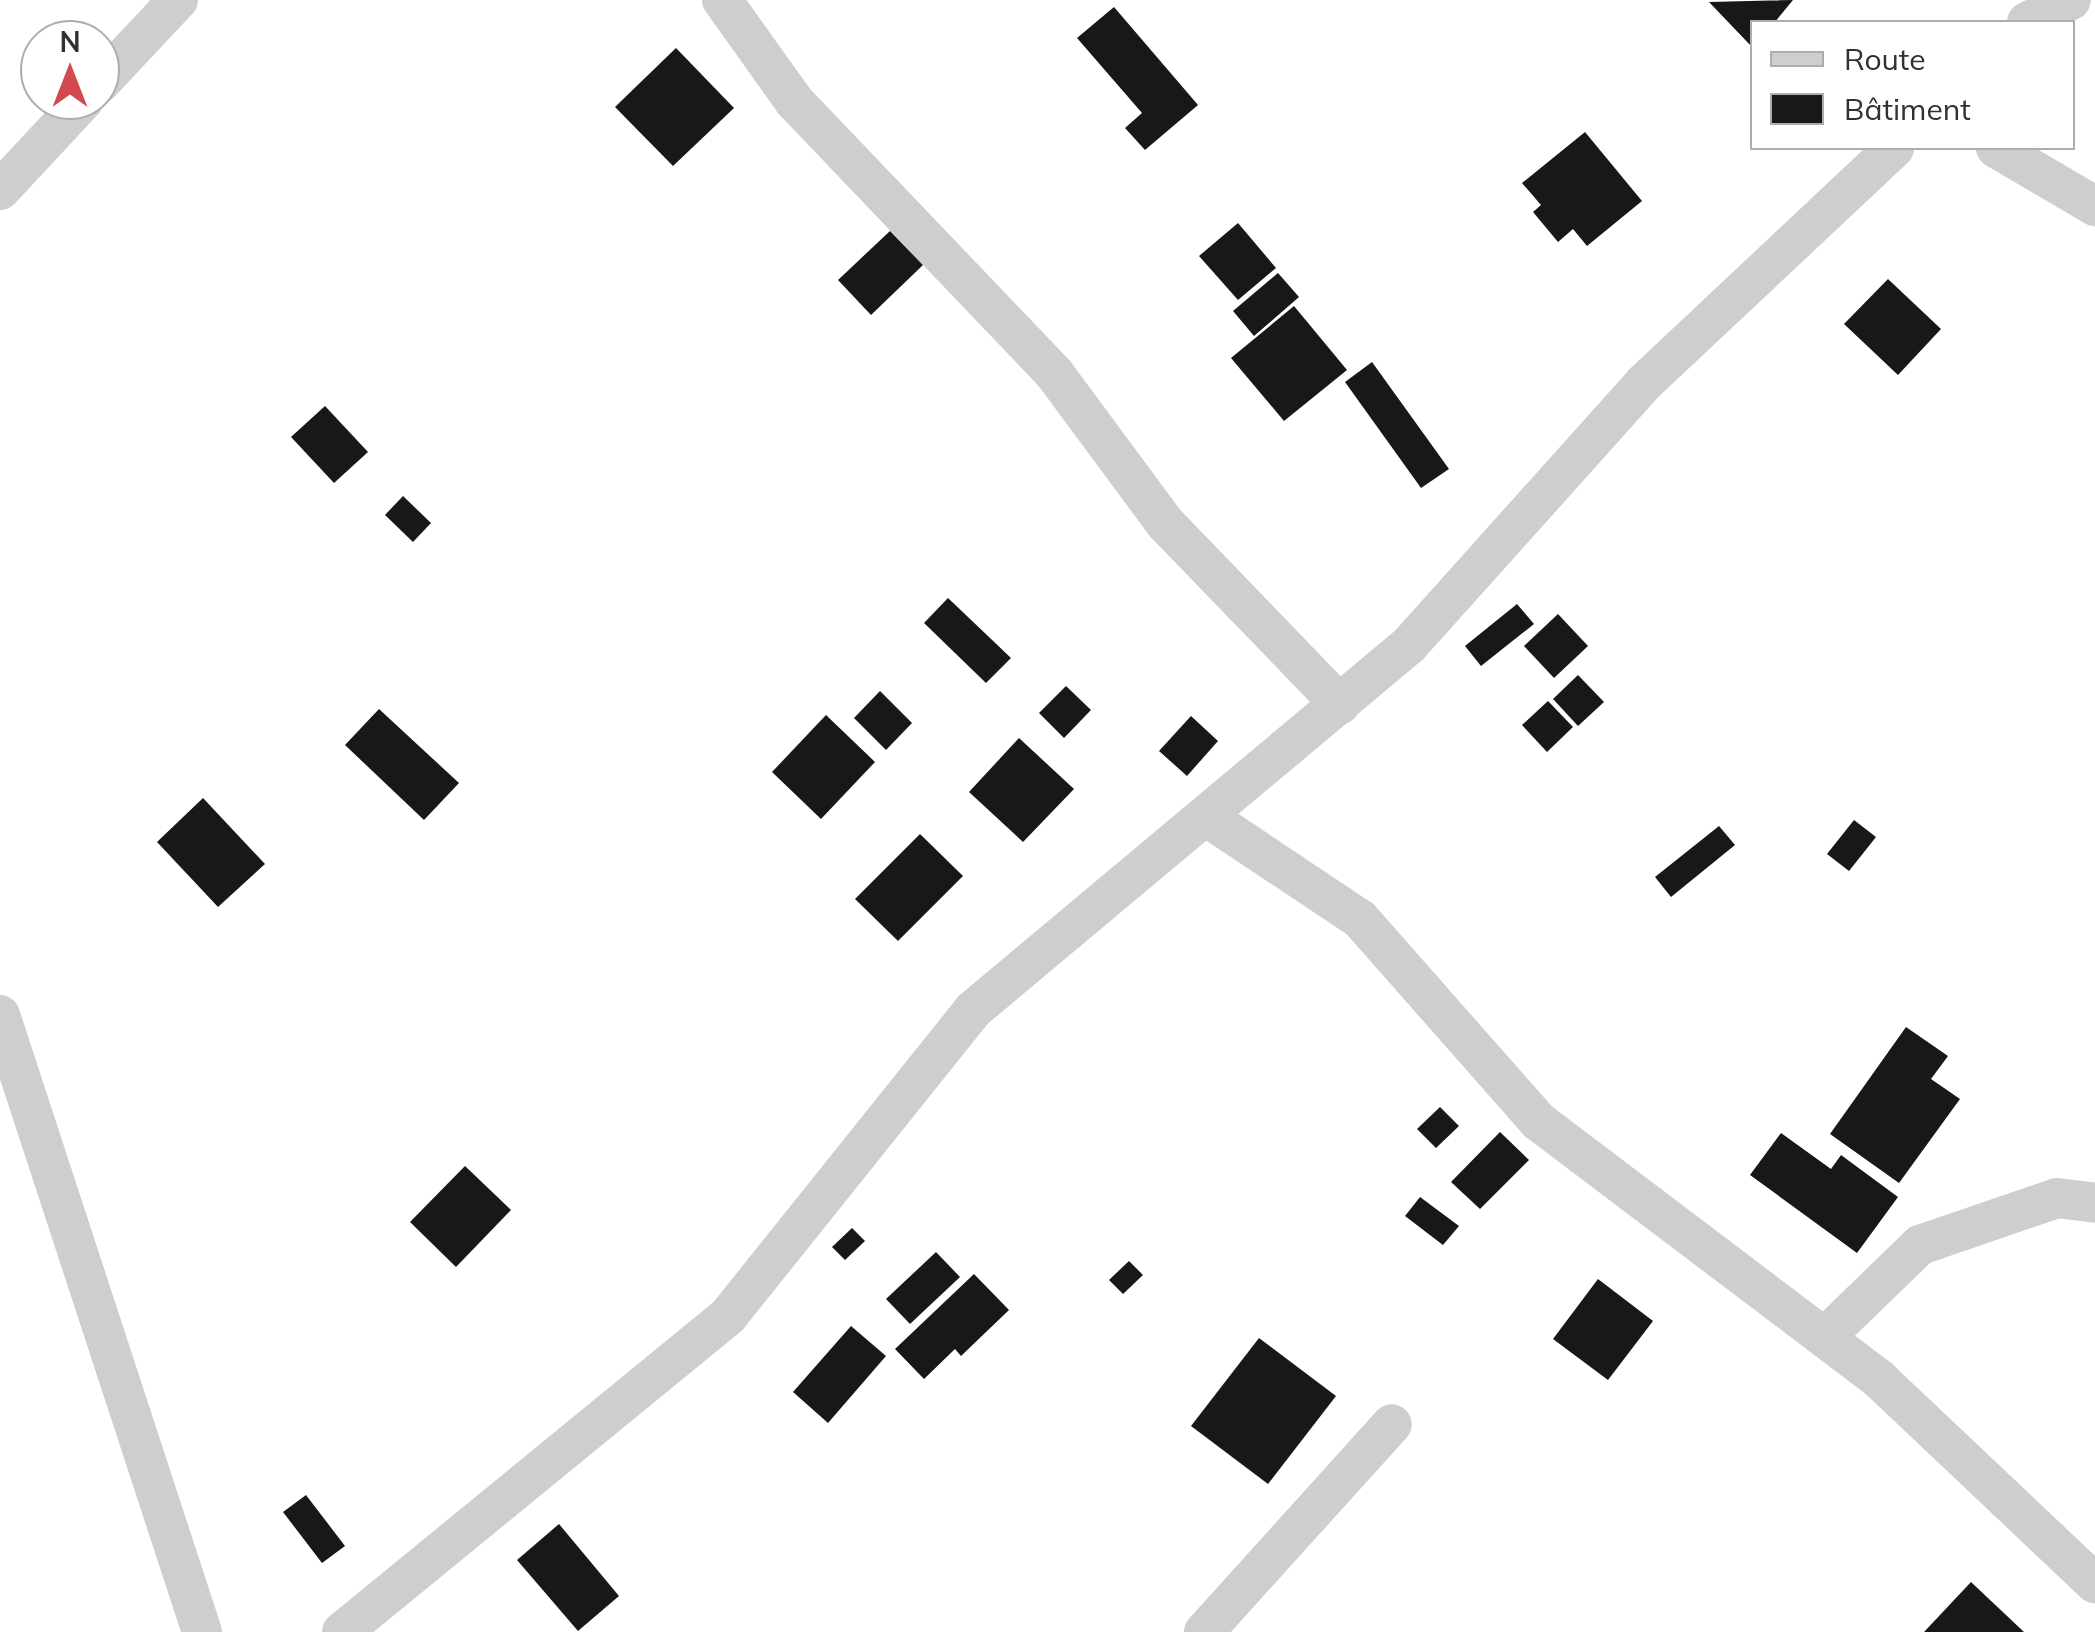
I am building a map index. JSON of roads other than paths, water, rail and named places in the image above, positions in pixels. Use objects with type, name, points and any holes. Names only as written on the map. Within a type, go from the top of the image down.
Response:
[{"type":"street","points":[[120,62],[178,0]]},
{"type":"street","points":[[722,0],[794,101],[1054,373],[1166,523],[1340,704]]},
{"type":"street","points":[[2031,20],[2070,0]]},
{"type":"street","points":[[0,190],[65,120]]},
{"type":"street","points":[[354,1628],[728,1316],[973,1010],[1409,645],[1644,383],[1892,150]]},
{"type":"street","points":[[1999,150],[2095,206]]},
{"type":"street","points":[[1207,818],[1360,919],[1538,1122],[1826,1336],[2095,1583]]},
{"type":"street","points":[[0,1015],[202,1632]]},
{"type":"street","points":[[1826,1336],[1920,1246],[2056,1198],[2095,1204]]},
{"type":"street","points":[[1204,1632],[1392,1424]]}]
